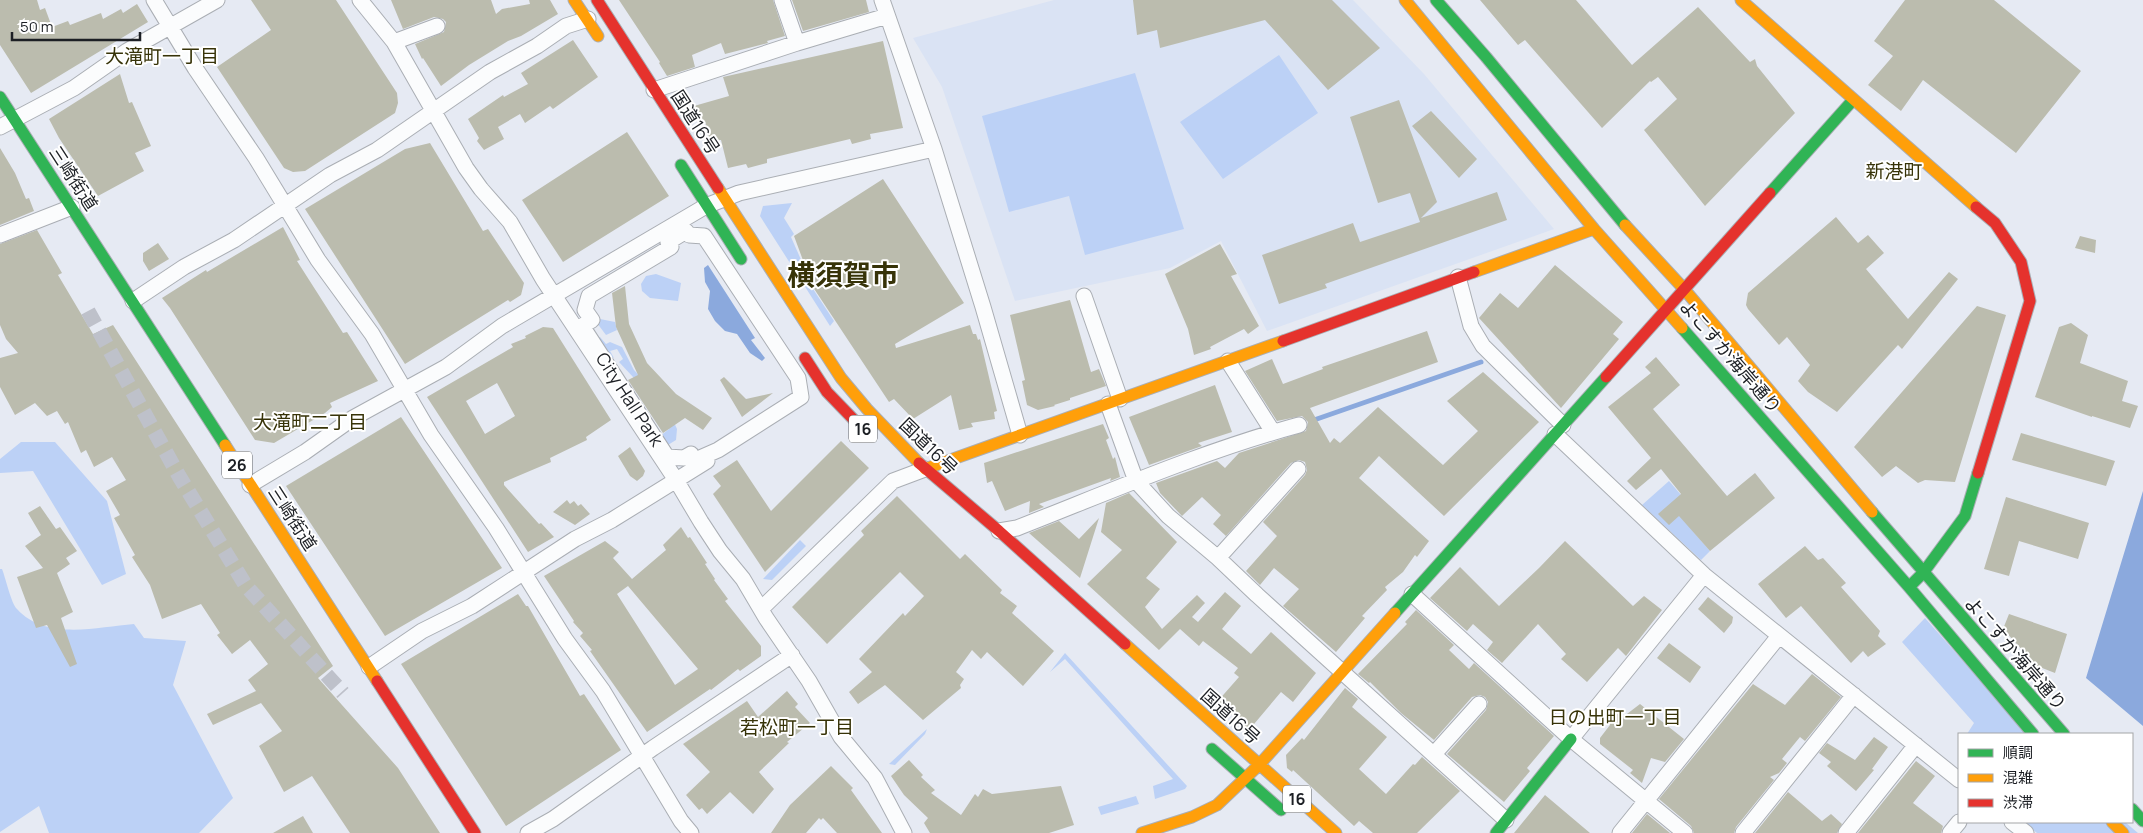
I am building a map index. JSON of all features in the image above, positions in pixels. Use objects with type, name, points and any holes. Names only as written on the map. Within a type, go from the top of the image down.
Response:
[{"type":"main road","points":[[574,0],[602,42]]},
{"type":"main road","name":"国道16号","points":[[597,0],[841,378],[867,409],[925,469],[999,531],[1336,833]]},
{"type":"main road","name":"よこすか海岸通り","points":[[1405,0],[1594,229],[1909,587],[2032,733]]},
{"type":"main road","name":"よこすか海岸通り","points":[[1436,0],[1609,207],[1684,289],[1923,573],[2063,733]]},
{"type":"main road","points":[[1741,0],[1995,223],[2021,262],[2030,301],[1965,516],[1923,573],[1909,587]]},
{"type":"main road","name":"三崎街道","points":[[0,97],[475,833]]},
{"type":"main road","points":[[1142,833],[1203,813],[1217,805],[1259,765],[1853,100]]},
{"type":"main road","name":"国道16号","points":[[676,158],[750,272]]},
{"type":"main road","points":[[925,469],[1594,229]]},
{"type":"main road","name":"16","points":[[796,344],[828,392],[867,433]]},
{"type":"main road","name":"国道16号","points":[[899,464],[922,486]]},
{"type":"main road","name":"国道16号","points":[[1202,739],[1293,821]]},
{"type":"main road","points":[[1496,833],[1571,739]]},
{"type":"main road","points":[[2133,809],[2143,821]]},
{"type":"main road","points":[[2113,823],[2123,833]]},
{"type":"street","points":[[154,0],[286,206],[318,260],[372,334],[431,435],[478,501],[565,639],[603,691],[690,833]]},
{"type":"street","points":[[0,127],[15,121],[74,88],[126,51],[217,0]]},
{"type":"street","points":[[360,0],[394,42],[466,168],[481,189],[510,222],[555,296],[676,480],[705,530],[743,579],[762,608],[766,618],[792,655],[841,737],[875,778],[904,833]]},
{"type":"street","points":[[782,0],[797,43]]},
{"type":"street","points":[[882,0],[934,149],[1020,435]]},
{"type":"street","points":[[654,90],[797,43],[887,16]]},
{"type":"street","points":[[133,301],[184,267],[234,240],[330,175],[377,150],[490,72],[537,46],[566,26],[588,19]]},
{"type":"street","points":[[394,42],[437,26]]},
{"type":"street","points":[[250,485],[305,452],[353,418],[460,358],[502,326],[706,206],[739,193],[934,149]]},
{"type":"street","points":[[0,235],[72,207]]},
{"type":"street","name":"City Hall Park","points":[[686,231],[689,234],[704,236],[798,378],[801,398],[718,450],[693,461],[691,454],[684,458],[667,457],[582,326],[592,320],[585,310],[589,296],[671,247],[668,242],[686,231]]},
{"type":"street","points":[[1458,277],[1471,326],[1483,346],[1559,429],[1704,575],[1958,779]]},
{"type":"street","points":[[1084,296],[1136,481],[1168,516],[1218,558],[1257,596],[1506,820]]},
{"type":"street","points":[[1228,361],[1273,432]]},
{"type":"street","points":[[369,667],[422,631],[472,606],[575,539],[612,520],[793,410],[828,392]]},
{"type":"street","points":[[999,531],[1017,528],[1136,481],[1273,432],[1299,425]]},
{"type":"street","points":[[762,608],[893,481],[925,469]]},
{"type":"street","points":[[1218,558],[1298,469]]},
{"type":"street","points":[[1571,739],[1704,575]]},
{"type":"street","points":[[1412,594],[1571,739],[1685,833]]},
{"type":"street","points":[[1620,833],[1779,636]]},
{"type":"street","points":[[528,833],[553,819],[642,756],[792,655]]},
{"type":"street","points":[[1743,833],[1854,695]]},
{"type":"street","points":[[1434,754],[1479,704]]},
{"type":"street","points":[[1846,833],[1916,745]]},
{"type":"street","points":[[1950,833],[1958,823]]},
{"type":"street","points":[[2013,823],[2026,833]]},
{"type":"shaded area","points":[[1054,0],[1353,0],[1424,74],[1554,229],[1267,331],[1221,241],[1170,268],[1015,301],[942,87],[913,38]]},
{"type":"shaded area","points":[[1279,55],[1318,113],[1223,179],[1180,122]]},
{"type":"shaded area","points":[[1135,73],[1184,229],[1085,255],[1069,196],[1009,212],[982,116]]},
{"type":"shaded area","points":[[792,203],[784,218],[794,234],[791,237],[802,262],[798,266],[834,321],[830,326],[760,216],[763,206]]},
{"type":"shaded area","points":[[708,265],[755,338],[751,340],[765,358],[762,361],[750,353],[737,334],[725,331],[715,321],[708,309],[710,291],[705,282],[704,268]]},
{"type":"shaded area","points":[[656,274],[681,283],[678,301],[650,298],[642,291],[641,284],[646,276]]},
{"type":"shaded area","points":[[600,319],[615,322],[617,330],[606,335],[597,323]]},
{"type":"shaded area","points":[[600,337],[606,344],[610,342],[622,347],[634,370],[673,412],[672,418],[677,429],[676,440],[663,448],[659,437],[669,429],[633,377],[619,362],[623,359],[617,349],[610,351],[614,358],[599,350],[596,339]]},
{"type":"shaded area","points":[[21,442],[55,442],[107,501],[126,574],[102,585],[33,471],[0,473],[0,459]]},
{"type":"shaded area","points":[[1669,481],[1701,518],[1691,529],[1710,551],[1701,560],[1642,505]]},
{"type":"shaded area","points":[[2143,491],[2143,726],[2086,678]]},
{"type":"shaded area","points":[[800,540],[806,546],[772,580],[763,579]]},
{"type":"shaded area","points":[[0,569],[2,569],[17,609],[29,619],[42,625],[72,630],[134,624],[144,638],[186,641],[173,685],[233,798],[199,833],[49,833],[39,806],[0,832]]},
{"type":"shaded area","points":[[1925,618],[2027,733],[1968,733],[1974,723],[1902,642]]},
{"type":"shaded area","points":[[1065,653],[1187,786],[1185,789],[1155,799],[1153,786],[1173,779],[1065,659],[1050,672]]},
{"type":"shaded area","points":[[927,729],[925,734],[895,765],[889,764]]},
{"type":"shaded area","points":[[1136,796],[1139,804],[1101,815],[1098,807]]},
{"type":"shaded area","points":[[2024,823],[2126,823],[2138,833],[2037,833]]},
{"type":"building","points":[[0,0],[37,0],[40,10],[45,8],[52,27],[68,21],[70,25],[101,13],[103,19],[121,9],[123,13],[137,4],[148,22],[31,93],[0,45]]},
{"type":"building","points":[[251,0],[336,0],[397,93],[398,103],[395,113],[305,171],[293,172],[284,168],[217,67],[271,30]]},
{"type":"building","points":[[391,0],[491,0],[496,14],[502,9],[530,4],[529,0],[550,0],[558,14],[469,65],[441,86],[422,59],[415,44],[444,32],[446,22],[443,19],[434,17],[403,29]]},
{"type":"building","points":[[619,0],[773,0],[785,36],[767,41],[768,43],[725,54],[721,43],[692,55],[695,67],[667,76],[660,62]]},
{"type":"building","points":[[792,0],[866,0],[869,12],[803,31]]},
{"type":"building","points":[[1133,0],[1332,0],[1380,48],[1328,90],[1265,20],[1160,48],[1157,30],[1137,35]]},
{"type":"building","points":[[1480,0],[1576,0],[1632,65],[1698,7],[1750,62],[1755,59],[1757,66],[1795,113],[1705,206],[1644,130],[1677,99],[1658,77],[1650,81],[1602,128],[1525,40],[1518,45]]},
{"type":"building","points":[[1905,0],[1994,0],[2081,71],[2016,153],[1923,80],[1901,111],[1868,85],[1893,56],[1874,41]]},
{"type":"building","points":[[573,40],[598,77],[553,109],[550,106],[525,123],[520,114],[498,127],[504,139],[484,150],[477,141],[479,138],[468,119],[503,95],[504,97],[528,84],[521,73]]},
{"type":"building","points":[[883,41],[903,128],[870,134],[871,139],[852,144],[850,139],[767,159],[767,163],[748,168],[746,164],[728,168],[721,140],[710,141],[705,121],[698,123],[694,106],[729,96],[723,77]]},
{"type":"building","points":[[120,74],[129,103],[132,102],[151,146],[135,153],[144,171],[98,196],[59,138],[49,119]]},
{"type":"building","points":[[1399,100],[1437,202],[1421,218],[1497,192],[1507,220],[1325,284],[1327,288],[1279,304],[1262,255],[1353,223],[1360,242],[1420,222],[1410,193],[1378,203],[1350,117]]},
{"type":"building","points":[[1431,111],[1477,159],[1459,178],[1412,126]]},
{"type":"building","points":[[627,132],[669,196],[563,262],[522,200]]},
{"type":"building","points":[[430,143],[483,231],[488,229],[524,283],[521,295],[510,302],[508,300],[405,364],[305,209],[405,149]]},
{"type":"building","points":[[0,148],[15,173],[26,199],[29,198],[34,211],[0,225]]},
{"type":"building","points":[[883,179],[964,303],[895,344],[896,348],[970,325],[973,334],[976,334],[978,340],[980,339],[997,411],[994,412],[995,419],[971,423],[973,427],[959,430],[951,395],[913,419],[894,399],[889,402],[799,266],[804,263],[794,236]]},
{"type":"building","points":[[1836,217],[1858,243],[1868,235],[1884,253],[1866,269],[1908,319],[1949,272],[1958,279],[1902,349],[1898,345],[1837,412],[1808,392],[1798,381],[1810,365],[1787,337],[1779,345],[1746,305],[1748,293]]},
{"type":"building","points":[[283,227],[300,260],[297,261],[343,333],[347,332],[378,381],[330,403],[332,407],[325,413],[274,443],[255,440],[162,298],[206,270],[207,272]]},
{"type":"building","points":[[37,230],[62,273],[58,275],[93,334],[113,325],[333,666],[318,678],[398,768],[440,833],[350,833],[312,776],[284,792],[259,746],[282,731],[261,703],[213,725],[207,714],[256,691],[248,680],[268,664],[250,640],[232,654],[217,635],[220,633],[201,604],[162,619],[150,585],[132,557],[135,555],[114,518],[120,515],[106,491],[126,480],[112,457],[94,467],[86,450],[81,453],[68,422],[65,424],[57,411],[47,416],[35,403],[15,415],[0,387],[0,358],[18,353],[6,339],[0,325],[0,244]]},
{"type":"building","points":[[2080,236],[2096,240],[2095,253],[2075,248]]},
{"type":"building","points":[[158,243],[169,259],[149,271],[143,261],[143,253]]},
{"type":"building","points":[[1220,244],[1237,274],[1231,276],[1259,326],[1248,334],[1244,329],[1210,347],[1211,349],[1194,355],[1188,329],[1165,274]]},
{"type":"building","points":[[1555,265],[1623,322],[1613,334],[1619,339],[1561,408],[1479,318],[1500,293],[1518,308]]},
{"type":"building","points":[[625,286],[629,324],[647,363],[676,394],[712,418],[703,430],[685,418],[663,433],[628,380],[638,375],[616,327],[612,293]]},
{"type":"building","points":[[1070,300],[1091,372],[1099,369],[1106,386],[1070,398],[1070,400],[1055,406],[1038,410],[1027,405],[1022,381],[1025,380],[1010,315]]},
{"type":"building","points":[[1977,306],[2006,315],[1955,482],[1925,480],[1918,483],[1896,466],[1882,477],[1854,447]]},
{"type":"building","points":[[2071,323],[2088,335],[2080,363],[2128,381],[2122,401],[2138,406],[2130,428],[2035,397],[2059,327]]},
{"type":"building","points":[[543,327],[553,328],[611,420],[586,437],[587,440],[550,458],[551,462],[504,482],[504,485],[539,524],[541,523],[554,537],[528,552],[427,397],[513,347],[511,344],[526,338],[525,336]],"holes":[[[497,383],[515,416],[485,434],[466,401]]]},
{"type":"building","points":[[1427,331],[1438,362],[1310,408],[1330,443],[1334,438],[1340,443],[1378,407],[1443,465],[1478,431],[1447,401],[1483,372],[1539,422],[1444,516],[1379,456],[1359,478],[1429,541],[1417,557],[1415,555],[1403,572],[1385,587],[1387,590],[1362,616],[1365,618],[1336,652],[1283,606],[1299,589],[1274,568],[1260,585],[1246,571],[1277,536],[1263,522],[1305,475],[1307,470],[1305,462],[1299,460],[1291,463],[1226,536],[1213,524],[1221,515],[1202,497],[1182,516],[1160,493],[1156,483],[1217,461],[1225,468],[1239,453],[1306,431],[1308,422],[1302,416],[1277,421],[1245,371],[1272,359],[1283,384],[1323,369],[1322,367]]},
{"type":"building","points":[[1656,357],[1680,385],[1653,409],[1727,496],[1755,473],[1775,498],[1710,551],[1679,516],[1669,525],[1658,514],[1681,494],[1661,469],[1636,490],[1627,481],[1651,458],[1608,407],[1651,373],[1645,367]]},
{"type":"building","points":[[724,377],[746,399],[773,393],[742,417],[720,380]]},
{"type":"building","points":[[1215,385],[1232,432],[1198,443],[1202,446],[1149,465],[1129,417]]},
{"type":"building","points":[[401,417],[502,568],[385,636],[286,486]]},
{"type":"building","points":[[1103,424],[1109,438],[1106,440],[1113,459],[1115,457],[1120,477],[1110,481],[1111,478],[1039,504],[1044,507],[1029,513],[1030,501],[1005,511],[992,481],[987,483],[984,463]]},
{"type":"building","points":[[2021,433],[2115,461],[2106,486],[2012,460]]},
{"type":"building","points":[[841,441],[869,468],[765,572],[713,494],[721,486],[713,476],[737,460],[771,511]]},
{"type":"building","points":[[630,447],[645,471],[643,476],[637,481],[630,476],[618,456]]},
{"type":"building","points":[[1129,493],[1177,542],[1146,578],[1160,589],[1145,607],[1162,629],[1197,595],[1205,603],[1192,617],[1198,622],[1225,592],[1241,606],[1222,629],[1251,654],[1271,632],[1316,673],[1293,702],[1281,692],[1249,730],[1217,702],[1239,677],[1234,673],[1238,668],[1203,641],[1199,646],[1180,629],[1159,650],[1087,584],[1122,550],[1101,532],[1106,503]]},
{"type":"building","points":[[897,496],[960,559],[965,554],[1002,590],[1000,593],[1017,606],[1012,613],[1054,651],[1023,686],[987,652],[981,659],[972,650],[956,672],[964,679],[960,685],[961,688],[923,720],[885,685],[858,704],[849,692],[872,672],[859,659],[903,613],[905,616],[924,596],[900,572],[827,644],[792,607],[864,535],[861,531]]},
{"type":"building","points":[[2006,497],[2089,523],[2078,559],[2019,541],[2009,576],[1984,569]]},
{"type":"building","points":[[567,500],[570,504],[574,501],[578,506],[581,504],[590,514],[575,525],[553,512]]},
{"type":"building","points":[[40,506],[56,529],[60,527],[77,551],[66,558],[70,564],[57,573],[73,612],[61,618],[77,664],[70,667],[47,625],[36,628],[17,577],[43,568],[25,546],[41,535],[28,513]]},
{"type":"building","points":[[1099,518],[1080,578],[1029,533],[1059,521],[1079,539]]},
{"type":"building","points":[[681,527],[688,538],[690,537],[707,563],[705,564],[714,580],[728,599],[725,601],[761,646],[761,656],[740,671],[738,669],[711,690],[647,732],[590,651],[592,650],[580,636],[583,633],[573,622],[544,576],[605,541],[619,552],[613,558],[632,579],[666,550],[663,545]],"holes":[[[628,586],[698,669],[675,685],[617,594]]]},
{"type":"building","points":[[1565,541],[1633,606],[1644,596],[1662,610],[1626,656],[1618,648],[1587,682],[1561,659],[1566,654],[1538,624],[1502,663],[1487,650],[1493,642],[1473,624],[1467,631],[1430,598],[1460,567],[1499,606]]},
{"type":"building","points":[[1805,546],[1818,560],[1823,558],[1846,583],[1841,587],[1880,631],[1878,636],[1886,644],[1868,657],[1863,651],[1851,663],[1801,606],[1786,618],[1758,584]]},
{"type":"building","points":[[518,594],[526,606],[528,606],[580,696],[584,694],[621,750],[506,826],[401,664]]},
{"type":"building","points":[[1708,597],[1733,617],[1732,623],[1724,633],[1698,609]]},
{"type":"building","points":[[1416,610],[1454,645],[1449,650],[1469,669],[1474,663],[1554,736],[1527,768],[1530,771],[1504,802],[1447,754],[1486,710],[1488,702],[1485,697],[1480,695],[1472,697],[1434,740],[1401,713],[1370,682],[1358,674],[1407,624],[1405,622]]},
{"type":"building","points":[[2009,614],[2067,634],[2055,673],[2037,666],[2003,629]]},
{"type":"building","points":[[1669,643],[1701,667],[1690,683],[1657,658]]},
{"type":"building","points":[[1812,674],[1841,697],[1805,741],[1800,737],[1782,759],[1787,763],[1779,773],[1770,777],[1774,780],[1736,827],[1734,833],[1694,833],[1691,826],[1659,799],[1753,684],[1785,705]]},
{"type":"building","points":[[1345,688],[1358,699],[1352,707],[1387,737],[1359,769],[1386,794],[1413,764],[1415,765],[1422,757],[1460,791],[1417,833],[1373,833],[1359,821],[1354,826],[1293,770],[1292,772],[1287,768],[1286,755],[1302,738],[1304,740]]},
{"type":"building","points":[[787,691],[798,704],[795,707],[810,723],[787,742],[789,743],[759,772],[774,789],[753,814],[730,792],[707,814],[702,808],[699,810],[686,795],[710,772],[683,744],[747,701],[758,717]]},
{"type":"building","points":[[1640,704],[1684,739],[1665,762],[1651,758],[1642,783],[1630,773],[1633,770],[1600,744],[1600,738],[1610,725],[1605,722],[1616,711],[1623,717]]},
{"type":"building","points":[[1874,737],[1888,747],[1872,769],[1874,770],[1856,791],[1827,766],[1831,762],[1819,753],[1827,743],[1855,760]]},
{"type":"building","points":[[909,760],[923,775],[921,777],[935,790],[931,793],[961,815],[975,794],[978,797],[983,789],[992,794],[1061,786],[1074,825],[1049,833],[930,833],[924,823],[928,818],[904,795],[891,776]]},
{"type":"building","points":[[1916,761],[1935,776],[1913,803],[1943,826],[1941,833],[1858,833]]},
{"type":"building","points":[[831,766],[853,788],[851,790],[882,833],[837,833],[823,818],[821,820],[819,818],[806,833],[771,833],[790,805]]},
{"type":"building","points":[[1788,792],[1822,821],[1831,814],[1842,824],[1837,833],[1755,833]]},
{"type":"building","points":[[1545,795],[1590,833],[1514,833]]},
{"type":"building","points":[[1647,814],[1670,833],[1632,833]]},
{"type":"building","points":[[303,816],[313,833],[273,833]]},
{"type":"waterway","points":[[1314,420],[1481,362]]},
{"type":"tunnel","points":[[88,311],[179,476],[246,586],[343,693]]},
{"type":"traffic: fast","points":[[1436,0],[1486,57],[1625,225]]},
{"type":"traffic: fast","points":[[0,97],[225,445]]},
{"type":"traffic: fast","points":[[1770,193],[1853,100]]},
{"type":"traffic: fast","points":[[681,165],[741,259]]},
{"type":"traffic: fast","points":[[1682,328],[1909,587],[2032,733]]},
{"type":"traffic: fast","points":[[1395,613],[1606,377]]},
{"type":"traffic: fast","points":[[1913,583],[1923,573],[1965,516],[1978,473]]},
{"type":"traffic: fast","points":[[1872,512],[2063,733]]},
{"type":"traffic: fast","points":[[1496,833],[1571,739]]},
{"type":"traffic: fast","points":[[1212,749],[1281,810]]},
{"type":"traffic: fast","points":[[2133,810],[2143,821]]},
{"type":"traffic: slow","points":[[574,0],[598,36]]},
{"type":"traffic: slow","points":[[1405,0],[1594,229],[1682,328]]},
{"type":"traffic: slow","points":[[1741,0],[1976,207]]},
{"type":"traffic: slow","points":[[718,188],[841,378],[867,409],[919,463]]},
{"type":"traffic: slow","points":[[1625,225],[1684,289],[1872,512]]},
{"type":"traffic: slow","points":[[1474,272],[1594,229]]},
{"type":"traffic: slow","points":[[925,469],[1283,341]]},
{"type":"traffic: slow","points":[[225,445],[377,681]]},
{"type":"traffic: slow","points":[[1142,833],[1192,817],[1217,805],[1259,765],[1395,613]]},
{"type":"traffic: slow","points":[[1125,644],[1336,833]]},
{"type":"traffic: slow","points":[[2113,823],[2123,833]]},
{"type":"traffic: jam","points":[[597,0],[718,188]]},
{"type":"traffic: jam","points":[[1606,377],[1770,193]]},
{"type":"traffic: jam","points":[[1976,207],[1995,223],[2021,262],[2030,301],[1978,473]]},
{"type":"traffic: jam","points":[[1283,341],[1474,272]]},
{"type":"traffic: jam","points":[[805,358],[827,392],[856,422]]},
{"type":"traffic: jam","points":[[919,463],[999,531],[1125,644]]},
{"type":"traffic: jam","points":[[377,681],[475,833]]},
{"type":"district","name":"大滝町一丁目","points":[[162,56]]},
{"type":"district","name":"新港町","points":[[1894,171]]},
{"type":"district","name":"横須賀市","points":[[843,274]]},
{"type":"district","name":"大滝町二丁目","points":[[310,422]]},
{"type":"district","name":"日の出町一丁目","points":[[1615,717]]},
{"type":"district","name":"若松町一丁目","points":[[797,727]]}]
